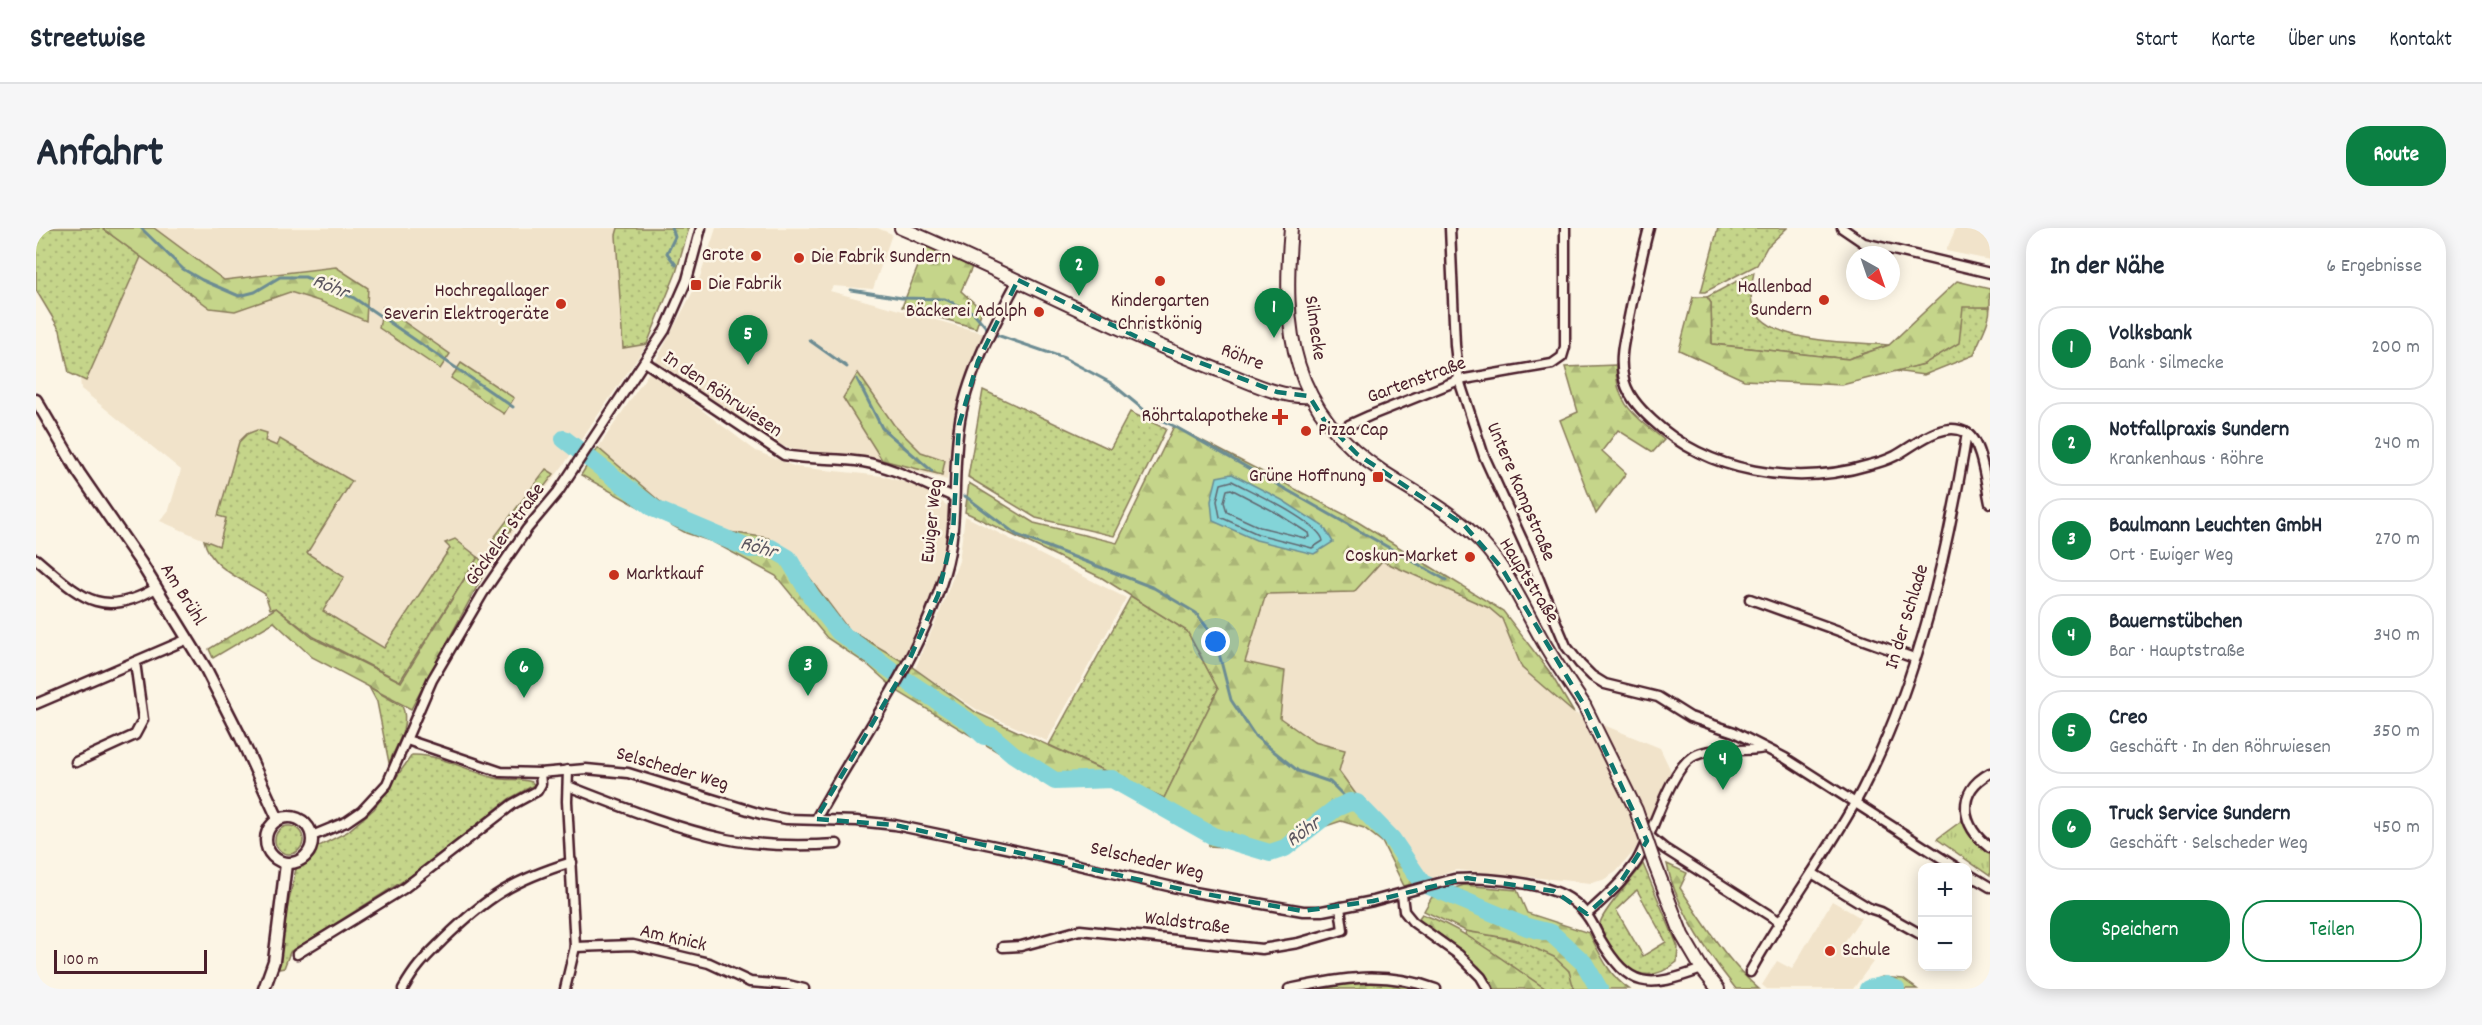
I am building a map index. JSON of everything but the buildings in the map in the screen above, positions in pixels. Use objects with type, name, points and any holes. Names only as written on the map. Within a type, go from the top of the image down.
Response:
[{"type":"main road","name":"Röhre","points":[[902,228],[922,232],[1154,345],[1277,392],[1299,397],[1310,396]]},
{"type":"main road","name":"Silmecke","points":[[1291,228],[1288,278],[1290,329],[1303,382],[1310,396]]},
{"type":"main road","name":"Hauptstraße","points":[[1310,396],[1337,435],[1357,454],[1464,525],[1501,567],[1541,639],[1584,705],[1636,810],[1682,935],[1702,969],[1718,989]]},
{"type":"street","name":"Göckeler Straße","points":[[312,836],[346,822],[362,811],[376,798],[396,767],[432,680],[483,593],[527,529],[558,492],[645,362],[679,301],[701,228]]},
{"type":"street","name":"Untere Kampstraße","points":[[1450,228],[1455,345],[1459,380],[1484,456],[1563,637],[1580,664],[1592,676],[1605,684],[1658,697],[1690,717],[1734,732],[1764,748]]},
{"type":"street","name":"Gartenstraße","points":[[1337,435],[1349,425],[1459,380],[1552,364],[1562,357],[1565,347],[1565,228]]},
{"type":"street","points":[[1649,228],[1634,282],[1623,347],[1623,375],[1628,391],[1639,407],[1655,423],[1684,446],[1709,459],[1770,471],[1818,475],[1843,472],[1890,459],[1944,430],[1952,429],[1967,433],[1974,441],[1990,503]]},
{"type":"street","points":[[1842,228],[1864,243],[1990,273]]},
{"type":"street","name":"Ewiger Weg","points":[[816,819],[907,665],[930,616],[950,556],[959,425],[991,333],[1018,280]]},
{"type":"street","name":"In den Röhrwiesen","points":[[645,362],[784,455],[862,462],[885,467],[954,497]]},
{"type":"street","name":"Am Brühl","points":[[36,400],[79,473],[156,588],[217,687],[278,819]]},
{"type":"street","name":"In der Schlade","points":[[1750,972],[1854,802],[1889,730],[1930,614],[1967,433]]},
{"type":"street","points":[[36,559],[73,590],[99,603],[120,603],[139,598],[156,588]]},
{"type":"street","points":[[1750,599],[1914,658]]},
{"type":"street","points":[[36,704],[188,639]]},
{"type":"street","points":[[76,762],[135,735],[141,728],[143,720],[135,662]]},
{"type":"street","name":"Selscheder Weg","points":[[407,740],[501,772],[540,773],[604,769],[628,773],[761,814],[786,819],[895,825],[1194,892],[1303,911],[1322,911],[1402,895],[1439,883],[1467,878],[1542,888],[1565,895],[1587,914],[1612,963],[1632,981],[1656,986],[1671,983],[1702,969]]},
{"type":"street","points":[[1587,914],[1629,873],[1649,836],[1680,766],[1687,760],[1705,752],[1749,751],[1764,748],[1794,764],[1951,863]]},
{"type":"street","points":[[565,989],[575,947],[568,770]]},
{"type":"street","points":[[297,954],[404,889],[513,804],[537,791],[541,784],[540,773]]},
{"type":"street","points":[[1990,773],[1973,784],[1967,795],[1965,806],[1973,828],[1990,848]]},
{"type":"street","points":[[568,786],[658,820],[729,839],[801,846],[837,844]]},
{"type":"street","points":[[288,817],[302,821],[312,836],[312,844],[307,855],[301,860],[286,864],[272,857],[266,846],[268,829],[278,819],[288,817]]},
{"type":"street","points":[[1649,836],[1665,849],[1780,922]]},
{"type":"street","points":[[403,989],[416,966],[475,909],[506,888],[540,872],[572,862]]},
{"type":"street","points":[[264,989],[274,960],[286,864]]},
{"type":"street","points":[[1812,873],[1869,908],[1918,932]]},
{"type":"street","points":[[1972,877],[1990,888]]},
{"type":"street","points":[[1402,895],[1404,911],[1413,922],[1459,955],[1481,977],[1488,989]]},
{"type":"street","name":"Waldstraße","points":[[1003,947],[1021,946],[1080,930],[1262,950],[1298,943],[1343,930],[1340,907]]},
{"type":"street","name":"Am Knick","points":[[575,947],[633,945],[709,963],[746,986]]},
{"type":"street","points":[[1289,989],[1375,976],[1393,977],[1436,989]]},
{"type":"street","points":[[746,986],[788,985],[804,989]]},
{"type":"highlighted area","points":[[1018,280],[1154,345],[1277,392],[1309,396],[1324,420],[1357,454],[1464,525],[1501,567],[1584,705],[1647,841],[1618,886],[1587,914],[1554,891],[1467,878],[1373,901],[1303,911],[1194,892],[895,825],[816,819],[907,665],[938,595],[953,533],[959,425],[978,361]]},
{"type":"shaded area","points":[[139,228],[689,228],[676,273],[647,344],[565,463],[490,564],[455,540],[385,648],[323,611],[307,553],[352,481],[280,439],[278,446],[265,441],[267,433],[247,434],[239,442],[219,516],[226,518],[219,546],[160,521],[169,510],[181,470],[81,389],[80,378],[135,252]]},
{"type":"shaded area","points":[[716,228],[877,228],[892,234],[873,289],[833,286],[830,291],[983,333],[956,416],[947,480],[865,458],[797,450],[779,445],[656,361],[699,280]]},
{"type":"shaded area","points":[[1956,228],[1990,228],[1990,260],[1946,251]]},
{"type":"shaded area","points":[[650,371],[756,451],[796,467],[883,476],[921,487],[952,509],[946,559],[926,614],[903,662],[848,629],[792,554],[768,538],[703,528],[664,505],[598,448]]},
{"type":"shaded area","points":[[965,516],[1126,598],[1047,741],[979,711],[915,669],[959,561]]},
{"type":"shaded area","points":[[1381,561],[1489,608],[1502,619],[1522,668],[1574,713],[1660,748],[1671,771],[1635,850],[1616,872],[1603,880],[1591,883],[1456,870],[1426,880],[1363,804],[1339,771],[1345,751],[1314,742],[1280,718],[1245,662],[1266,594],[1354,592]]},
{"type":"shaded area","name":"Schule","points":[[1832,901],[1861,918],[1845,941],[1873,962],[1853,989],[1767,989],[1762,985],[1777,961],[1792,969]]},
{"type":"green space","points":[[36,228],[102,228],[141,257],[86,381],[69,373],[60,330],[36,290]]},
{"type":"green space","points":[[102,228],[154,228],[224,280],[336,267],[368,288],[366,321],[322,302],[290,292],[235,311],[210,308]]},
{"type":"green space","points":[[618,228],[689,228],[676,273],[647,344],[623,348],[616,235]]},
{"type":"green space","points":[[1718,228],[1787,228],[1767,247],[1757,265],[1701,292]]},
{"type":"green space","points":[[926,246],[972,267],[961,291],[982,310],[976,328],[902,307]]},
{"type":"green space","points":[[1754,272],[1751,295],[1756,312],[1768,324],[1786,333],[1808,338],[1889,345],[1848,359],[1712,344],[1711,303],[1707,297]]},
{"type":"green space","points":[[1957,281],[1990,289],[1990,307],[1963,307],[1959,343],[1924,364],[1842,385],[1744,380],[1679,350],[1693,297],[1707,297],[1711,303],[1712,344],[1848,359],[1889,345]]},
{"type":"green space","points":[[1963,306],[1990,307],[1986,325],[1974,355],[1924,375],[1894,371],[1924,364]]},
{"type":"green space","points":[[383,307],[450,354],[440,369],[379,328]]},
{"type":"green space","points":[[461,363],[514,398],[504,414],[451,378]]},
{"type":"green space","points":[[1616,365],[1619,390],[1623,400],[1636,416],[1664,440],[1653,452],[1618,430],[1602,451],[1626,473],[1596,514],[1560,420],[1578,412],[1565,367]]},
{"type":"green space","points":[[858,373],[894,425],[921,452],[945,460],[942,475],[882,460],[843,398]]},
{"type":"green space","points":[[983,390],[1110,449],[1130,412],[1166,429],[1114,536],[1036,518],[968,477]]},
{"type":"green space","points":[[1174,426],[1353,519],[1503,611],[1549,671],[1574,713],[1522,668],[1502,619],[1489,608],[1382,561],[1354,592],[1266,594],[1245,662],[1285,671],[1280,718],[1314,742],[1345,750],[1339,771],[1363,804],[1426,880],[1404,886],[1382,842],[1364,828],[1341,821],[1314,830],[1274,850],[1209,846],[1208,837],[1112,786],[1056,787],[897,691],[868,665],[827,638],[776,576],[713,542],[686,533],[581,475],[598,448],[664,505],[703,528],[768,538],[792,554],[848,629],[912,667],[977,713],[1164,798],[1218,689],[1187,631],[1102,578],[965,512],[969,483],[1034,523],[1117,543]]},
{"type":"green space","points":[[257,430],[267,433],[265,441],[277,446],[280,439],[352,481],[307,553],[344,577],[323,611],[384,648],[450,548],[445,543],[455,539],[478,557],[400,681],[314,637],[276,608],[270,609],[265,594],[228,572],[207,550],[204,540],[219,546],[226,518],[218,516],[239,442],[247,434]]},
{"type":"green space","points":[[546,469],[554,474],[500,544],[493,539]]},
{"type":"green space","points":[[478,557],[487,568],[411,709],[312,657],[274,622],[213,658],[209,649],[276,608],[313,638],[401,682]]},
{"type":"green space","points":[[1131,596],[1187,631],[1218,689],[1164,798],[1049,745]]},
{"type":"green space","points":[[369,687],[402,706],[404,713],[402,735],[389,763],[377,702]]},
{"type":"green space","points":[[412,755],[433,757],[495,778],[527,781],[534,785],[509,799],[411,876],[290,952],[284,968],[279,969],[286,914],[296,869],[309,858],[317,847],[347,832],[374,809]]},
{"type":"green space","points":[[1964,819],[1990,851],[1990,876],[1972,863],[1937,839]]},
{"type":"green space","points":[[289,826],[299,830],[303,840],[299,850],[289,854],[279,850],[275,840],[279,830]]},
{"type":"green space","points":[[1643,864],[1678,947],[1677,962],[1656,973],[1646,974],[1629,968],[1621,961],[1613,952],[1600,926],[1606,912]],"holes":[[[1637,890],[1666,942],[1643,956],[1616,910]]]},
{"type":"green space","points":[[1667,864],[1687,873],[1680,888],[1726,954],[1759,989],[1736,989],[1715,961],[1694,930],[1677,897]]},
{"type":"green space","points":[[1464,885],[1517,890],[1527,913],[1589,933],[1610,971],[1629,989],[1574,989],[1569,971],[1554,957],[1517,940],[1466,931],[1424,911],[1433,895]]},
{"type":"green space","points":[[1422,914],[1470,938],[1546,989],[1491,989],[1416,922]]},
{"type":"green space","points":[[1466,931],[1522,943],[1550,954],[1569,971],[1574,989],[1546,989],[1465,935]]},
{"type":"green space","points":[[1882,977],[1903,979],[1917,989],[1860,989],[1863,985]]},
{"type":"green space","points":[[1371,979],[1424,989],[1309,989]]},
{"type":"water","points":[[1232,474],[1282,500],[1324,527],[1333,542],[1314,554],[1256,540],[1213,521],[1211,501],[1217,477]]},
{"type":"waterway","name":"Röhr","points":[[141,228],[183,269],[239,296],[255,292],[280,277],[305,277],[354,298],[513,407]]},
{"type":"waterway","points":[[672,228],[675,237],[667,253],[676,265]]},
{"type":"waterway","points":[[851,290],[902,298],[945,299],[974,313],[991,333],[1064,358],[1111,383],[1150,415],[1174,426],[1446,580]]},
{"type":"waterway","points":[[809,340],[847,367]]},
{"type":"waterway","points":[[857,379],[882,428],[932,471]]},
{"type":"waterway","name":"Röhr","points":[[564,439],[655,509],[750,549],[771,548],[788,558],[811,596],[839,632],[894,672]]},
{"type":"waterway","points":[[965,496],[1017,535],[1154,588],[1196,613],[1215,638],[1231,700],[1255,736],[1298,771],[1330,782],[1350,802]]},
{"type":"waterway","name":"Röhr","points":[[907,681],[968,721],[984,736],[992,736],[1013,754],[1055,781],[1112,779],[1213,836],[1270,853],[1285,848],[1336,808],[1350,802],[1357,803],[1392,839],[1422,883],[1527,927],[1551,933],[1584,963],[1599,989]]},
{"type":"waterway","name":"Röhr","points":[[1868,989],[1886,985],[1896,989]]},
{"type":"place","name":"Grote","points":[[756,256]]},
{"type":"place","name":"Die Fabrik Sundern","points":[[799,258]]},
{"type":"place","name":"Kindergarten Christkönig","points":[[1160,281]]},
{"type":"place","name":"Die Fabrik","points":[[696,285]]},
{"type":"place","name":"Notfallpraxis Sundern","points":[[1079,296]]},
{"type":"place","name":"Hallenbad Sundern","points":[[1824,300]]},
{"type":"place","name":"Hochregallager Severin Elektrogeräte","points":[[561,304]]},
{"type":"place","name":"Bäckerei Adolph","points":[[1039,312]]},
{"type":"place","name":"Volksbank","points":[[1274,338]]},
{"type":"place","name":"Creo","points":[[748,365]]},
{"type":"place","name":"Röhrtalapotheke","points":[[1280,417]]},
{"type":"place","name":"Pizza Cap","points":[[1306,431]]},
{"type":"place","name":"Grüne Hoffnung","points":[[1378,477]]},
{"type":"place","name":"Coskun-Market","points":[[1470,557]]},
{"type":"place","name":"Marktkauf","points":[[614,575]]},
{"type":"place","name":"Baulmann Leuchten GmbH","points":[[808,696]]},
{"type":"place","name":"Truck Service Sundern","points":[[524,698]]},
{"type":"place","name":"Bauernstübchen","points":[[1723,790]]},
{"type":"place","name":"Schule","points":[[1830,951]]}]
